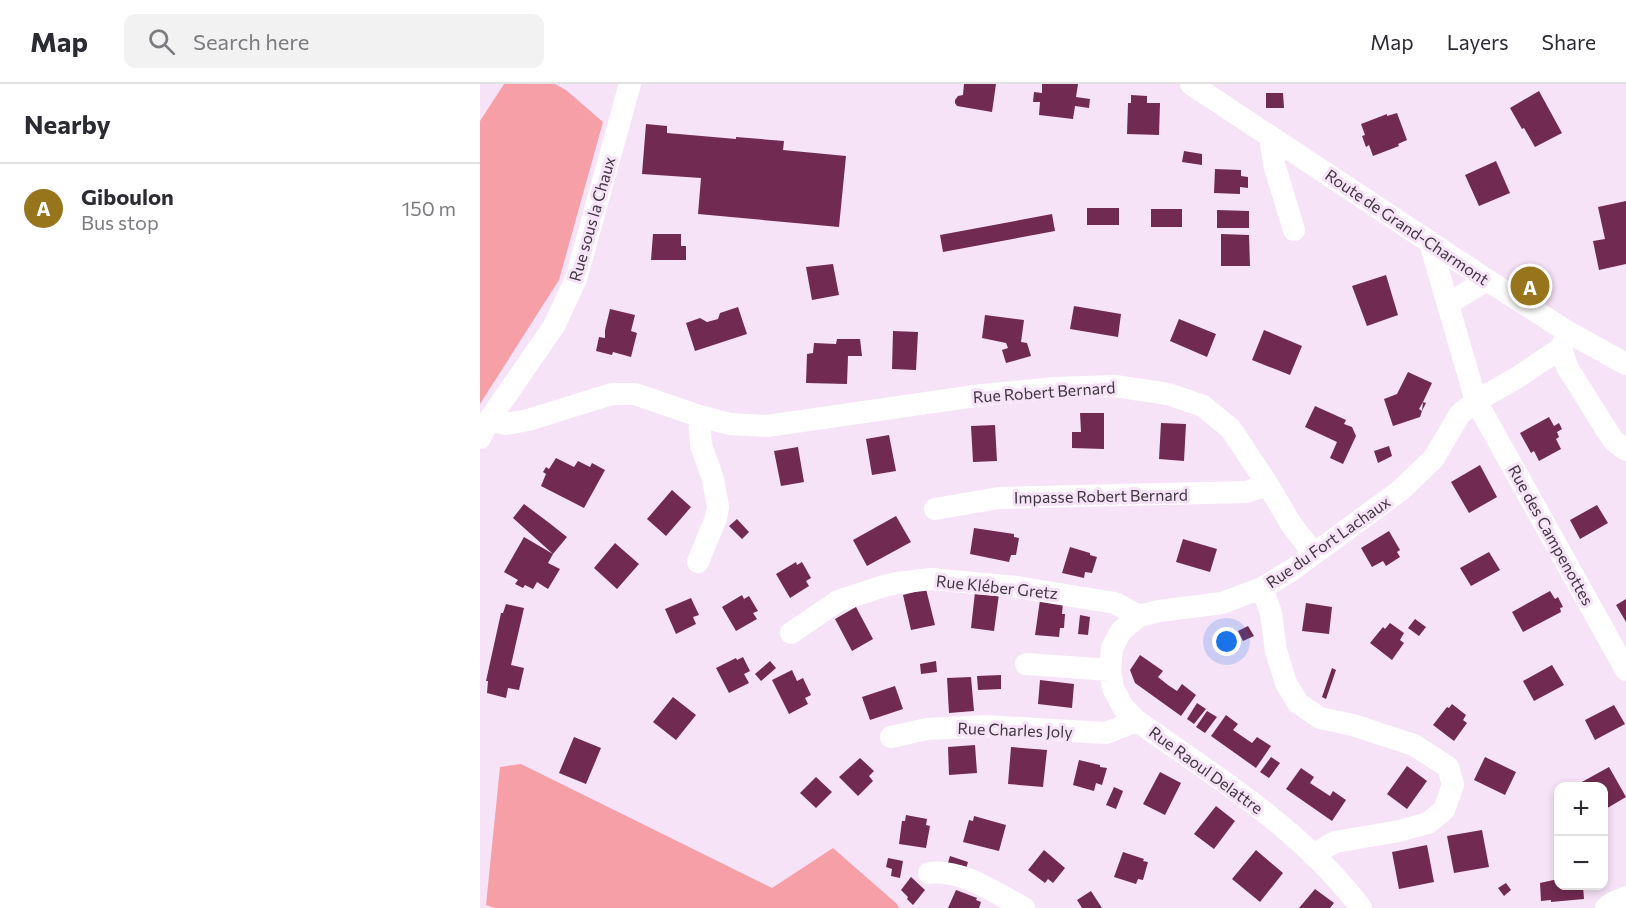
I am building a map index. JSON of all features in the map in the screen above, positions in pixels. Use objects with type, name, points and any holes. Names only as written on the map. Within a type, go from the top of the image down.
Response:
[{"type":"street","name":"Rue sous la Chaux","points":[[484,429],[554,326],[576,279],[630,84]]},
{"type":"street","name":"Route de Grand-Charmont","points":[[1191,84],[1487,280],[1564,340],[1626,364]]},
{"type":"street","points":[[1270,136],[1274,164],[1294,230]]},
{"type":"street","points":[[1430,243],[1476,400]]},
{"type":"street","points":[[1448,304],[1487,280]]},
{"type":"street","points":[[1564,340],[1567,367],[1612,440],[1626,450]]},
{"type":"street","name":"Rue du Fort Lachaux","points":[[1139,616],[1159,611],[1222,603],[1262,588],[1314,554],[1401,490],[1434,458],[1460,414],[1476,400],[1515,379],[1564,340]]},
{"type":"street","name":"Rue Robert Bernard","points":[[484,429],[528,420],[612,394],[635,394],[730,424],[767,426],[982,395],[1054,388],[1115,386],[1168,394],[1203,406],[1231,429],[1291,524],[1314,554]]},
{"type":"street","name":"Rue des Campenottes","points":[[1476,400],[1626,670]]},
{"type":"street","points":[[698,562],[716,518],[718,507],[713,479],[701,445],[699,416]]},
{"type":"street","name":"Impasse Robert Bernard","points":[[935,509],[999,498],[1246,492],[1268,485]]},
{"type":"street","name":"Rue Kléber Gretz","points":[[791,633],[838,601],[848,597],[897,583],[931,579],[1017,586],[1115,603],[1139,616]]},
{"type":"street","points":[[1262,588],[1271,613],[1276,651],[1286,683],[1298,703],[1320,718],[1353,724],[1414,745],[1448,767],[1453,785],[1444,810],[1428,824],[1335,842],[1313,855]]},
{"type":"street","name":"Rue Raoul Delattre","points":[[1139,616],[1121,631],[1112,648],[1110,670],[1113,688],[1123,706],[1137,721],[1259,807],[1313,855],[1346,888],[1361,908]]},
{"type":"street","points":[[1026,664],[1110,670]]},
{"type":"street","name":"Rue Charles Joly","points":[[891,737],[927,729],[985,726],[1106,733],[1137,721]]},
{"type":"street","points":[[929,873],[940,872],[967,878],[1024,908]]},
{"type":"street","points":[[1606,908],[1626,897]]},
{"type":"shaded area","points":[[504,84],[555,84],[566,90],[603,122],[559,280],[480,404],[480,121]]},
{"type":"shaded area","points":[[521,764],[772,888],[833,848],[899,908],[495,908],[486,905],[500,767]]},
{"type":"building","points":[[964,84],[996,84],[992,112],[957,106],[955,100],[958,96],[963,95]]},
{"type":"building","points":[[1042,84],[1078,84],[1076,97],[1090,99],[1089,108],[1075,106],[1073,119],[1039,115],[1040,102],[1033,102],[1034,92],[1042,93]]},
{"type":"building","points":[[1539,91],[1562,133],[1535,147],[1510,108]]},
{"type":"building","points":[[1266,93],[1283,93],[1284,108],[1266,108]]},
{"type":"building","points":[[1131,95],[1147,96],[1147,103],[1160,103],[1159,135],[1127,134],[1128,103],[1131,103]]},
{"type":"building","points":[[1397,113],[1407,140],[1398,144],[1399,146],[1373,156],[1369,145],[1366,147],[1361,124],[1387,114],[1387,116]]},
{"type":"building","points":[[646,124],[667,126],[667,133],[784,141],[783,150],[846,156],[839,227],[698,214],[701,178],[642,174]]},
{"type":"building","points":[[1184,151],[1202,154],[1202,165],[1182,162]]},
{"type":"building","points":[[1496,161],[1510,193],[1479,206],[1465,175]]},
{"type":"building","points":[[1215,169],[1241,170],[1241,176],[1248,177],[1248,188],[1240,187],[1240,194],[1214,193]]},
{"type":"building","points":[[1626,201],[1626,264],[1599,270],[1593,241],[1605,239],[1598,207]]},
{"type":"building","points":[[1087,208],[1119,208],[1119,225],[1087,225]]},
{"type":"building","points":[[1151,209],[1182,209],[1182,227],[1151,227]]},
{"type":"building","points":[[1217,210],[1249,211],[1249,228],[1217,228]]},
{"type":"building","points":[[1052,214],[1055,231],[943,252],[940,235]]},
{"type":"building","points":[[653,234],[681,234],[681,246],[686,246],[686,260],[651,260]]},
{"type":"building","points":[[1221,234],[1249,235],[1250,266],[1221,266]]},
{"type":"building","points":[[833,264],[839,295],[812,300],[806,267]]},
{"type":"building","points":[[1386,275],[1398,315],[1367,326],[1352,286]]},
{"type":"building","points":[[1074,306],[1121,314],[1118,337],[1070,329]]},
{"type":"building","points":[[738,307],[747,334],[695,351],[686,323],[700,318],[707,322],[718,319],[720,313]]},
{"type":"building","points":[[610,309],[635,315],[631,331],[637,333],[631,357],[613,352],[612,355],[596,351],[599,337],[605,338]]},
{"type":"building","points":[[985,315],[1024,320],[1021,342],[1027,343],[1031,356],[1006,363],[1002,350],[1008,348],[1006,343],[982,338]]},
{"type":"building","points":[[1179,319],[1216,334],[1207,357],[1170,341]]},
{"type":"building","points":[[1264,330],[1302,346],[1290,375],[1252,360]]},
{"type":"building","points":[[893,331],[918,332],[916,370],[892,369]]},
{"type":"building","points":[[837,339],[860,339],[862,356],[848,356],[847,384],[806,383],[807,354],[813,353],[814,343],[836,344]]},
{"type":"building","points":[[1408,372],[1432,383],[1419,409],[1422,411],[1420,417],[1393,426],[1384,399],[1397,394]]},
{"type":"building","points":[[1315,406],[1346,420],[1344,424],[1352,427],[1356,436],[1343,464],[1330,458],[1337,442],[1305,427]]},
{"type":"building","points":[[1080,413],[1104,413],[1104,449],[1072,448],[1072,432],[1081,432]]},
{"type":"building","points":[[1549,417],[1554,426],[1559,423],[1562,429],[1557,432],[1559,437],[1556,439],[1561,449],[1539,461],[1534,451],[1531,453],[1520,433]]},
{"type":"building","points":[[1161,423],[1186,424],[1184,461],[1159,459]]},
{"type":"building","points":[[995,425],[997,461],[973,462],[971,426]]},
{"type":"building","points":[[889,435],[896,471],[872,475],[866,439]]},
{"type":"building","points":[[1389,446],[1392,456],[1378,463],[1374,451]]},
{"type":"building","points":[[798,447],[804,482],[781,486],[774,451]]},
{"type":"building","points":[[556,458],[574,467],[578,461],[590,467],[592,463],[605,470],[584,508],[541,486],[546,474],[543,472],[546,467],[549,469]]},
{"type":"building","points":[[1480,465],[1497,497],[1469,513],[1451,482]]},
{"type":"building","points":[[672,490],[691,507],[666,536],[647,519]]},
{"type":"building","points":[[524,504],[567,537],[553,554],[513,518]]},
{"type":"building","points":[[1597,505],[1608,523],[1580,539],[1570,520]]},
{"type":"building","points":[[896,516],[911,542],[867,566],[853,540]]},
{"type":"building","points":[[737,519],[749,532],[742,539],[729,526]]},
{"type":"building","points":[[974,528],[1014,534],[1014,537],[1019,538],[1016,555],[1011,555],[1009,562],[970,554]]},
{"type":"building","points":[[1389,531],[1400,550],[1397,552],[1400,557],[1386,566],[1383,561],[1372,567],[1361,548]]},
{"type":"building","points":[[524,537],[553,554],[548,563],[560,569],[548,589],[537,582],[533,589],[525,585],[523,588],[515,584],[518,580],[504,572]]},
{"type":"building","points":[[1183,539],[1217,549],[1210,572],[1176,562]]},
{"type":"building","points":[[615,543],[639,564],[617,589],[594,568]]},
{"type":"building","points":[[1070,547],[1097,557],[1092,573],[1085,572],[1084,578],[1062,573]]},
{"type":"building","points":[[1489,552],[1500,570],[1471,586],[1460,568]]},
{"type":"building","points":[[796,562],[797,565],[802,562],[811,578],[806,581],[809,586],[790,598],[776,574]]},
{"type":"building","points":[[926,589],[935,625],[911,630],[903,595]]},
{"type":"building","points":[[1550,591],[1555,599],[1558,597],[1563,607],[1560,608],[1561,612],[1523,632],[1512,612]]},
{"type":"building","points":[[975,592],[999,594],[994,631],[971,628]]},
{"type":"building","points":[[742,595],[744,599],[749,596],[758,611],[753,613],[757,619],[736,631],[722,607]]},
{"type":"building","points":[[691,598],[699,615],[693,617],[696,624],[676,634],[665,609]]},
{"type":"building","points":[[1626,599],[1626,622],[1616,605]]},
{"type":"building","points":[[1040,600],[1063,602],[1064,628],[1060,628],[1059,637],[1035,635]]},
{"type":"building","points":[[1306,603],[1332,607],[1329,634],[1302,631]]},
{"type":"building","points":[[506,604],[524,608],[511,665],[524,668],[519,690],[508,688],[506,698],[487,693],[488,681],[486,681],[501,613]]},
{"type":"building","points":[[856,607],[873,639],[852,651],[835,619]]},
{"type":"building","points":[[1080,615],[1090,617],[1088,635],[1078,634]]},
{"type":"building","points":[[1415,619],[1426,627],[1419,636],[1408,628]]},
{"type":"building","points":[[1390,623],[1404,633],[1400,640],[1404,643],[1392,660],[1370,643],[1383,627],[1385,629]]},
{"type":"building","points":[[1248,626],[1254,636],[1243,641],[1238,631]]},
{"type":"building","points":[[1140,655],[1163,671],[1158,677],[1168,685],[1177,691],[1182,684],[1196,695],[1181,716],[1135,683],[1130,670]]},
{"type":"building","points":[[743,657],[750,671],[744,674],[749,683],[729,693],[716,668]]},
{"type":"building","points":[[770,661],[776,668],[761,681],[755,674]]},
{"type":"building","points":[[936,661],[937,672],[921,674],[920,664]]},
{"type":"building","points":[[1552,665],[1564,685],[1534,701],[1523,681]]},
{"type":"building","points":[[1332,668],[1336,670],[1326,699],[1322,697]]},
{"type":"building","points":[[792,670],[797,681],[803,678],[811,695],[805,698],[808,704],[789,714],[772,680]]},
{"type":"building","points":[[1001,675],[1001,689],[978,690],[977,676]]},
{"type":"building","points":[[971,677],[974,711],[949,713],[947,678]]},
{"type":"building","points":[[1040,680],[1074,684],[1072,708],[1038,704]]},
{"type":"building","points":[[895,686],[903,709],[870,720],[862,697]]},
{"type":"building","points":[[673,697],[696,715],[676,740],[653,722]]},
{"type":"building","points":[[1197,703],[1206,709],[1194,724],[1187,719]]},
{"type":"building","points":[[1452,704],[1466,715],[1463,720],[1467,723],[1454,741],[1433,725]]},
{"type":"building","points":[[1614,705],[1625,724],[1595,740],[1585,720]]},
{"type":"building","points":[[1207,711],[1217,717],[1205,733],[1196,727]]},
{"type":"building","points":[[1226,715],[1238,724],[1233,730],[1252,743],[1257,737],[1271,746],[1256,768],[1211,736]]},
{"type":"building","points":[[574,737],[601,748],[586,784],[559,773]]},
{"type":"building","points":[[975,745],[977,773],[949,775],[948,747]]},
{"type":"building","points":[[1011,747],[1047,750],[1043,787],[1008,784]]},
{"type":"building","points":[[1271,757],[1280,763],[1269,778],[1260,772]]},
{"type":"building","points":[[1485,757],[1516,772],[1505,795],[1474,780]]},
{"type":"building","points":[[860,758],[874,771],[869,776],[873,781],[858,796],[839,777]]},
{"type":"building","points":[[1079,760],[1107,768],[1102,785],[1096,783],[1094,791],[1073,785]]},
{"type":"building","points":[[1407,766],[1427,781],[1407,809],[1387,794]]},
{"type":"building","points":[[1609,767],[1626,797],[1608,808],[1608,782],[1582,782]]},
{"type":"building","points":[[1301,768],[1314,777],[1310,783],[1330,796],[1333,791],[1346,800],[1332,821],[1286,789]]},
{"type":"building","points":[[1160,772],[1181,783],[1165,815],[1143,804]]},
{"type":"building","points":[[816,777],[832,792],[816,808],[800,793]]},
{"type":"building","points":[[1114,787],[1123,791],[1116,809],[1106,805]]},
{"type":"building","points":[[1216,806],[1235,821],[1214,849],[1194,834]]},
{"type":"building","points":[[906,815],[927,819],[926,825],[930,826],[926,848],[899,844],[902,821],[905,821]]},
{"type":"building","points":[[974,816],[1006,825],[999,851],[963,842],[969,820],[973,821]]},
{"type":"building","points":[[1482,830],[1489,867],[1454,873],[1447,836]]},
{"type":"building","points":[[1427,845],[1434,882],[1399,889],[1392,852]]},
{"type":"building","points":[[1044,850],[1065,868],[1053,883],[1048,879],[1045,883],[1028,870]]},
{"type":"building","points":[[1256,850],[1283,873],[1260,902],[1232,879]]},
{"type":"building","points":[[1123,852],[1148,862],[1143,880],[1138,879],[1136,884],[1114,877]]},
{"type":"building","points":[[950,856],[968,862],[965,872],[947,866]]},
{"type":"building","points":[[888,858],[903,861],[900,878],[891,876],[892,869],[886,867]]},
{"type":"building","points":[[911,877],[925,890],[913,905],[901,890]]},
{"type":"building","points":[[1554,880],[1554,890],[1583,890],[1584,899],[1541,901],[1540,883]]},
{"type":"building","points":[[1506,883],[1511,890],[1504,896],[1498,888]]},
{"type":"building","points":[[1315,889],[1334,903],[1330,908],[1299,908]]},
{"type":"building","points":[[956,890],[977,898],[976,900],[981,902],[979,908],[948,908]]},
{"type":"building","points":[[1091,891],[1102,908],[1082,908],[1077,900]]},
{"type":"place","name":"Giboulon","points":[[1530,286]]}]
